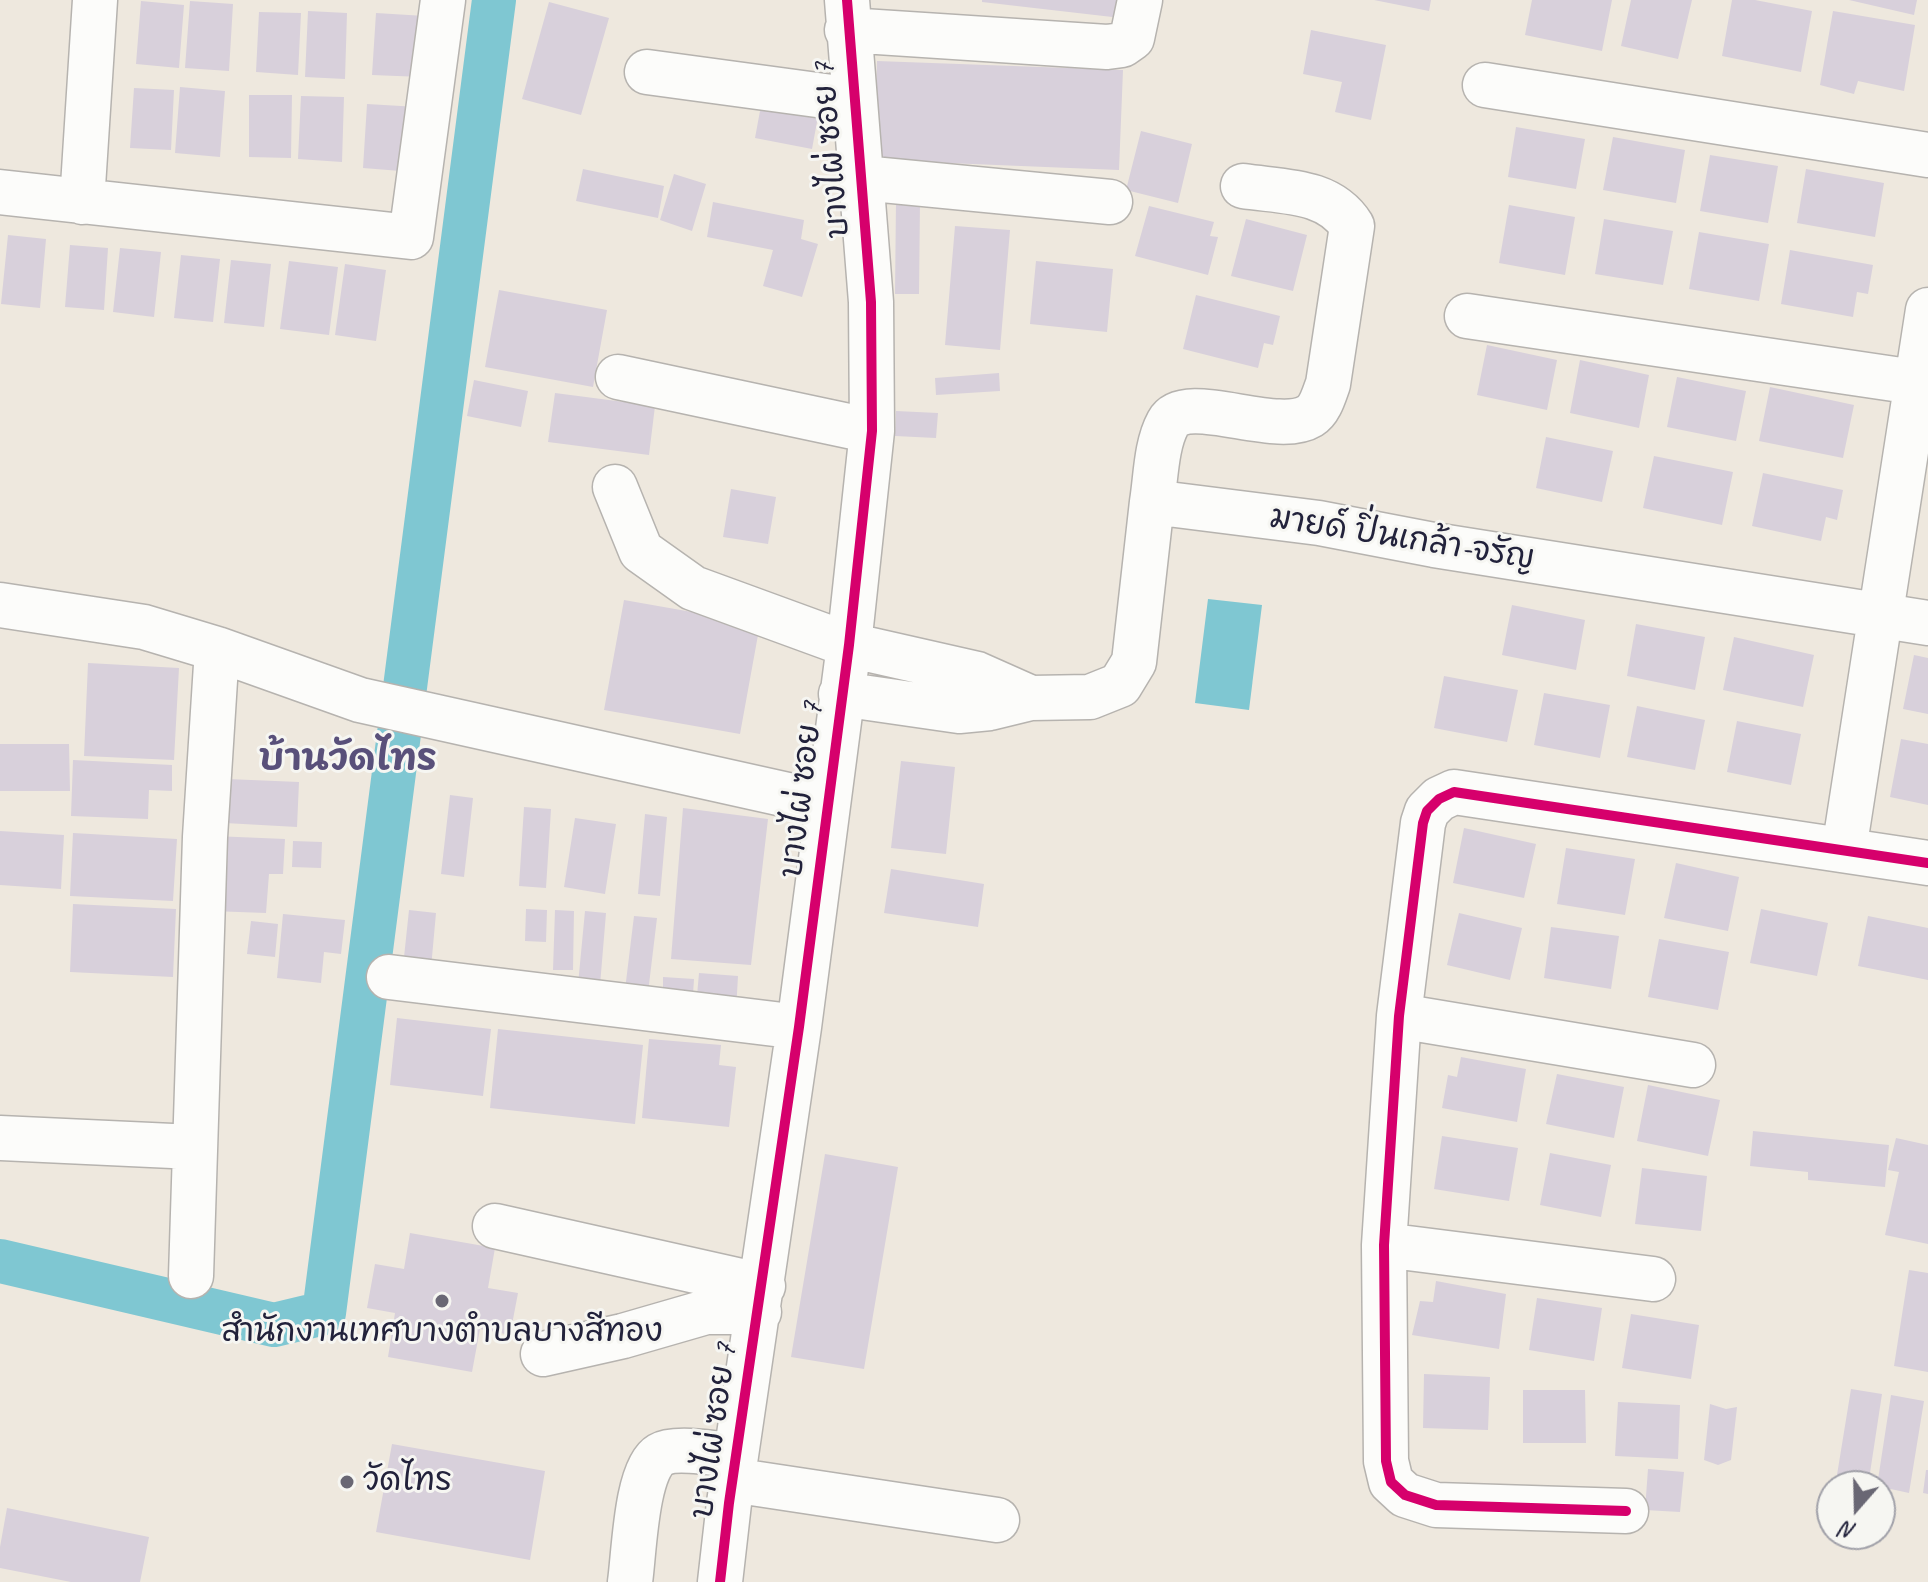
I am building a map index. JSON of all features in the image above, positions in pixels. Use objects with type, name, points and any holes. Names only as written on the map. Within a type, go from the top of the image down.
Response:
[{"type":"street","points":[[82,202],[95,0]]},
{"type":"street","points":[[0,192],[411,237],[443,0]]},
{"type":"street","points":[[847,15],[1107,47],[1122,45],[1132,38],[1140,0]]},
{"type":"street","name":"บางไผ่ ซอย 7","points":[[720,1582],[799,1027],[849,645],[872,431],[871,302],[847,15]]},
{"type":"street","points":[[647,72],[854,100]]},
{"type":"street","points":[[1485,85],[1928,155]]},
{"type":"street","points":[[862,178],[1110,202]]},
{"type":"street","points":[[841,694],[959,711],[990,708],[1031,698],[1090,697],[1120,685],[1134,662],[1152,502],[1162,438],[1169,420],[1185,410],[1278,423],[1298,420],[1312,415],[1328,384],[1352,226],[1337,208],[1314,196],[1243,186]]},
{"type":"street","points":[[1844,850],[1880,616],[1922,383],[1928,310]]},
{"type":"street","points":[[1467,316],[1922,383]]},
{"type":"street","points":[[618,377],[872,431]]},
{"type":"street","points":[[615,487],[641,551],[693,588],[849,645],[962,670],[1031,698]]},
{"type":"street","name":"มายด์ ปิ่นเกล้า-จรัญ","points":[[1152,502],[1319,523],[1434,545],[1928,623]]},
{"type":"street","points":[[0,605],[144,627],[217,649],[360,700],[828,804]]},
{"type":"street","points":[[191,1276],[205,837],[217,649]]},
{"type":"street","points":[[1626,1511],[1436,1505],[1405,1495],[1391,1482],[1386,1461],[1384,1245],[1399,1016],[1427,811],[1439,799],[1454,792],[1928,863]]},
{"type":"street","points":[[389,977],[799,1027]]},
{"type":"street","points":[[1399,1016],[1693,1065]]},
{"type":"street","points":[[0,1138],[194,1147]]},
{"type":"street","points":[[495,1226],[761,1299]]},
{"type":"street","points":[[1384,1245],[1653,1279]]},
{"type":"street","points":[[543,1354],[761,1299]]},
{"type":"street","points":[[630,1582],[643,1485],[649,1468],[660,1455],[677,1451],[734,1468],[997,1520]]},
{"type":"water","points":[[1208,599],[1262,605],[1249,710],[1195,703]]},
{"type":"building","points":[[982,0],[1123,0],[1121,18]]},
{"type":"building","points":[[1374,0],[1431,0],[1429,11]]},
{"type":"building","points":[[1532,0],[1612,0],[1602,51],[1525,35]]},
{"type":"building","points":[[1631,0],[1692,0],[1678,59],[1621,46]]},
{"type":"building","points":[[1732,0],[1755,0],[1812,11],[1801,72],[1722,56]]},
{"type":"building","points":[[1849,0],[1917,0],[1914,15]]},
{"type":"building","points":[[141,1],[184,5],[179,68],[136,64]]},
{"type":"building","points":[[190,1],[233,4],[229,71],[185,68]]},
{"type":"building","points":[[549,2],[609,18],[581,115],[522,99]]},
{"type":"building","points":[[308,11],[347,13],[345,79],[305,77]]},
{"type":"building","points":[[1833,11],[1915,25],[1904,91],[1858,81],[1854,94],[1820,85]]},
{"type":"building","points":[[259,12],[301,13],[298,75],[256,72]]},
{"type":"building","points":[[376,13],[425,16],[422,77],[372,75]]},
{"type":"building","points":[[1311,30],[1386,45],[1371,120],[1335,112],[1342,82],[1303,74]]},
{"type":"building","points":[[877,61],[1123,70],[1119,170],[874,160]]},
{"type":"building","points":[[180,87],[225,91],[220,157],[175,153]]},
{"type":"building","points":[[134,88],[174,90],[171,150],[130,148]]},
{"type":"building","points":[[249,95],[292,95],[291,158],[249,157]]},
{"type":"building","points":[[301,96],[344,97],[342,162],[298,159]]},
{"type":"building","points":[[762,100],[819,111],[812,149],[755,138]]},
{"type":"building","points":[[367,104],[418,107],[413,172],[363,168]]},
{"type":"building","points":[[1516,127],[1585,139],[1576,189],[1508,177]]},
{"type":"building","points":[[1141,131],[1192,144],[1178,203],[1126,190]]},
{"type":"building","points":[[1613,137],[1685,150],[1676,203],[1603,190]]},
{"type":"building","points":[[1710,155],[1778,166],[1768,223],[1700,211]]},
{"type":"building","points":[[583,169],[664,186],[658,218],[576,201]]},
{"type":"building","points":[[1806,169],[1884,183],[1875,237],[1797,223]]},
{"type":"building","points":[[674,174],[706,184],[692,231],[660,220]]},
{"type":"building","points":[[896,201],[920,201],[919,294],[895,294]]},
{"type":"building","points":[[713,202],[804,220],[801,239],[818,244],[802,297],[763,286],[773,250],[707,237]]},
{"type":"building","points":[[1509,205],[1575,217],[1565,275],[1499,263]]},
{"type":"building","points":[[1149,206],[1214,222],[1210,236],[1218,237],[1208,275],[1135,256]]},
{"type":"building","points":[[1246,219],[1307,235],[1293,291],[1231,276]]},
{"type":"building","points":[[1604,219],[1673,231],[1663,285],[1595,274]]},
{"type":"building","points":[[955,226],[1010,230],[1000,350],[945,345]]},
{"type":"building","points":[[1699,232],[1769,244],[1759,301],[1689,289]]},
{"type":"building","points":[[8,235],[46,239],[40,308],[1,304]]},
{"type":"building","points":[[70,245],[108,248],[104,310],[65,307]]},
{"type":"building","points":[[120,248],[161,252],[154,317],[113,312]]},
{"type":"building","points":[[1790,250],[1873,265],[1868,294],[1857,292],[1853,317],[1781,304]]},
{"type":"building","points":[[181,255],[220,259],[213,322],[174,318]]},
{"type":"building","points":[[231,260],[271,264],[264,327],[224,323]]},
{"type":"building","points":[[289,261],[338,267],[329,335],[280,329]]},
{"type":"building","points":[[1036,261],[1113,269],[1107,332],[1030,324]]},
{"type":"building","points":[[345,264],[386,270],[376,341],[335,335]]},
{"type":"building","points":[[499,290],[607,310],[593,387],[485,367]]},
{"type":"building","points":[[1196,295],[1280,316],[1273,345],[1264,343],[1258,368],[1183,349]]},
{"type":"building","points":[[1487,345],[1557,360],[1547,410],[1477,395]]},
{"type":"building","points":[[1580,360],[1649,375],[1639,428],[1570,413]]},
{"type":"building","points":[[999,373],[1000,391],[936,395],[935,378]]},
{"type":"building","points":[[1677,377],[1746,391],[1736,441],[1667,427]]},
{"type":"building","points":[[474,380],[528,391],[521,427],[467,416]]},
{"type":"building","points":[[1770,387],[1854,405],[1843,458],[1759,441]]},
{"type":"building","points":[[555,393],[655,406],[649,455],[548,442]]},
{"type":"building","points":[[896,411],[938,413],[936,438],[895,436]]},
{"type":"building","points":[[1546,437],[1613,451],[1602,502],[1536,488]]},
{"type":"building","points":[[1654,456],[1733,472],[1722,525],[1643,508]]},
{"type":"building","points":[[1763,473],[1843,490],[1837,520],[1826,517],[1821,541],[1752,526]]},
{"type":"building","points":[[731,489],[776,497],[768,544],[723,537]]},
{"type":"building","points":[[624,600],[760,624],[740,734],[604,710]]},
{"type":"building","points":[[1512,605],[1585,620],[1576,670],[1502,655]]},
{"type":"building","points":[[1636,624],[1705,637],[1695,690],[1627,676]]},
{"type":"building","points":[[1734,637],[1814,655],[1803,707],[1723,690]]},
{"type":"building","points":[[1914,655],[1928,658],[1928,714],[1903,709]]},
{"type":"building","points":[[88,663],[179,668],[174,760],[84,756]]},
{"type":"building","points":[[1444,676],[1518,690],[1507,742],[1434,728]]},
{"type":"building","points":[[1544,693],[1610,705],[1600,758],[1534,745]]},
{"type":"building","points":[[1637,706],[1705,720],[1695,770],[1627,757]]},
{"type":"building","points":[[1737,721],[1801,734],[1791,785],[1727,772]]},
{"type":"building","points":[[1901,739],[1928,744],[1928,805],[1890,797]]},
{"type":"building","points":[[0,744],[69,744],[70,791],[0,791]]},
{"type":"building","points":[[73,760],[172,765],[172,791],[149,790],[148,819],[71,816]]},
{"type":"building","points":[[901,761],[955,767],[946,854],[891,848]]},
{"type":"building","points":[[227,779],[299,782],[297,827],[225,823]]},
{"type":"building","points":[[450,795],[473,798],[464,877],[441,874]]},
{"type":"building","points":[[524,807],[551,809],[546,888],[519,886]]},
{"type":"building","points":[[683,808],[768,819],[751,965],[671,959]]},
{"type":"building","points":[[645,814],[667,817],[660,896],[638,894]]},
{"type":"building","points":[[575,818],[616,824],[605,894],[564,887]]},
{"type":"building","points":[[1464,828],[1536,844],[1524,898],[1453,883]]},
{"type":"building","points":[[0,831],[64,835],[61,889],[0,885]]},
{"type":"building","points":[[73,833],[177,839],[173,901],[70,896]]},
{"type":"building","points":[[214,836],[285,839],[283,874],[269,874],[266,913],[211,911]]},
{"type":"building","points":[[293,841],[322,842],[321,868],[292,867]]},
{"type":"building","points":[[1566,848],[1635,859],[1625,915],[1557,904]]},
{"type":"building","points":[[1676,863],[1739,877],[1728,931],[1664,918]]},
{"type":"building","points":[[891,869],[984,884],[978,927],[884,913]]},
{"type":"building","points":[[73,904],[176,909],[173,977],[70,972]]},
{"type":"building","points":[[526,909],[547,910],[546,942],[525,941]]},
{"type":"building","points":[[1761,909],[1828,923],[1817,976],[1750,963]]},
{"type":"building","points":[[409,910],[436,913],[430,979],[402,976]]},
{"type":"building","points":[[555,910],[574,911],[573,970],[553,970]]},
{"type":"building","points":[[585,911],[606,913],[599,997],[577,995]]},
{"type":"building","points":[[1459,913],[1522,928],[1510,980],[1447,965]]},
{"type":"building","points":[[283,914],[345,920],[341,954],[324,952],[321,983],[277,978]]},
{"type":"building","points":[[634,916],[657,918],[647,1001],[624,998]]},
{"type":"building","points":[[1868,916],[1928,928],[1928,980],[1858,966]]},
{"type":"building","points":[[251,921],[278,924],[275,957],[247,954]]},
{"type":"building","points":[[1551,927],[1619,936],[1611,989],[1544,978]]},
{"type":"building","points":[[1659,939],[1729,952],[1718,1010],[1648,997]]},
{"type":"building","points":[[699,973],[738,976],[736,1011],[696,1007]]},
{"type":"building","points":[[663,977],[694,979],[692,1010],[663,1009]]},
{"type":"building","points":[[397,1018],[491,1029],[483,1096],[390,1085]]},
{"type":"building","points":[[498,1029],[643,1045],[635,1124],[490,1108]]},
{"type":"building","points":[[649,1039],[721,1045],[719,1065],[736,1067],[729,1127],[642,1118]]},
{"type":"building","points":[[1461,1057],[1526,1069],[1517,1122],[1442,1108],[1448,1075],[1457,1077]]},
{"type":"building","points":[[1557,1074],[1624,1087],[1614,1138],[1546,1124]]},
{"type":"building","points":[[1648,1085],[1720,1100],[1708,1156],[1637,1141]]},
{"type":"building","points":[[1753,1131],[1889,1145],[1885,1187],[1808,1180],[1808,1172],[1750,1166]]},
{"type":"building","points":[[1442,1136],[1518,1148],[1509,1201],[1434,1189]]},
{"type":"building","points":[[1896,1138],[1928,1145],[1928,1244],[1885,1235],[1899,1172],[1888,1170]]},
{"type":"building","points":[[1550,1153],[1611,1165],[1601,1217],[1540,1205]]},
{"type":"building","points":[[825,1154],[898,1167],[864,1369],[791,1357]]},
{"type":"building","points":[[1642,1168],[1707,1176],[1701,1231],[1635,1224]]},
{"type":"building","name":"สำนักงานเทศบางตำบลบางสีทอง","points":[[410,1233],[495,1248],[488,1288],[518,1293],[510,1335],[480,1329],[472,1372],[388,1357],[395,1313],[367,1308],[375,1264],[404,1269]]},
{"type":"building","points":[[1909,1270],[1928,1273],[1928,1372],[1894,1366]]},
{"type":"building","points":[[1436,1281],[1506,1294],[1499,1349],[1412,1335],[1420,1301],[1433,1302]]},
{"type":"building","points":[[1537,1298],[1602,1308],[1594,1361],[1529,1350]]},
{"type":"building","points":[[1631,1314],[1699,1325],[1691,1379],[1622,1368]]},
{"type":"building","points":[[1424,1374],[1490,1377],[1488,1430],[1423,1428]]},
{"type":"building","points":[[1851,1389],[1882,1394],[1870,1470],[1838,1470]]},
{"type":"building","points":[[1523,1390],[1585,1390],[1586,1443],[1523,1443]]},
{"type":"building","points":[[1891,1395],[1924,1401],[1909,1493],[1896,1490],[1896,1470],[1879,1470]]},
{"type":"building","points":[[1618,1402],[1680,1405],[1678,1459],[1615,1456]]},
{"type":"building","points":[[1710,1404],[1726,1409],[1737,1407],[1731,1460],[1718,1465],[1704,1460]]},
{"type":"building","points":[[392,1444],[545,1471],[530,1560],[376,1532]]},
{"type":"building","points":[[1648,1469],[1684,1472],[1680,1512],[1645,1510]]},
{"type":"building","points":[[1928,1470],[1928,1494],[1923,1493]]},
{"type":"building","points":[[7,1508],[149,1537],[140,1582],[71,1582],[0,1568],[0,1547]]},
{"type":"waterway","points":[[0,1261],[274,1325],[324,1313],[494,0]]},
{"type":"cycle path","points":[[720,1582],[799,1027],[849,645],[872,431],[871,302],[847,0]]},
{"type":"cycle path","points":[[1626,1511],[1436,1505],[1405,1495],[1391,1482],[1386,1461],[1384,1245],[1399,1016],[1427,811],[1439,799],[1454,792],[1928,863]]},
{"type":"place","name":"สำนักงานเทศบางตำบลบางสีทอง","points":[[442,1301]]},
{"type":"place","name":"วัดไทร","points":[[347,1482]]},
{"type":"district","name":"บ้านวัดไทร","points":[[348,761]]}]
